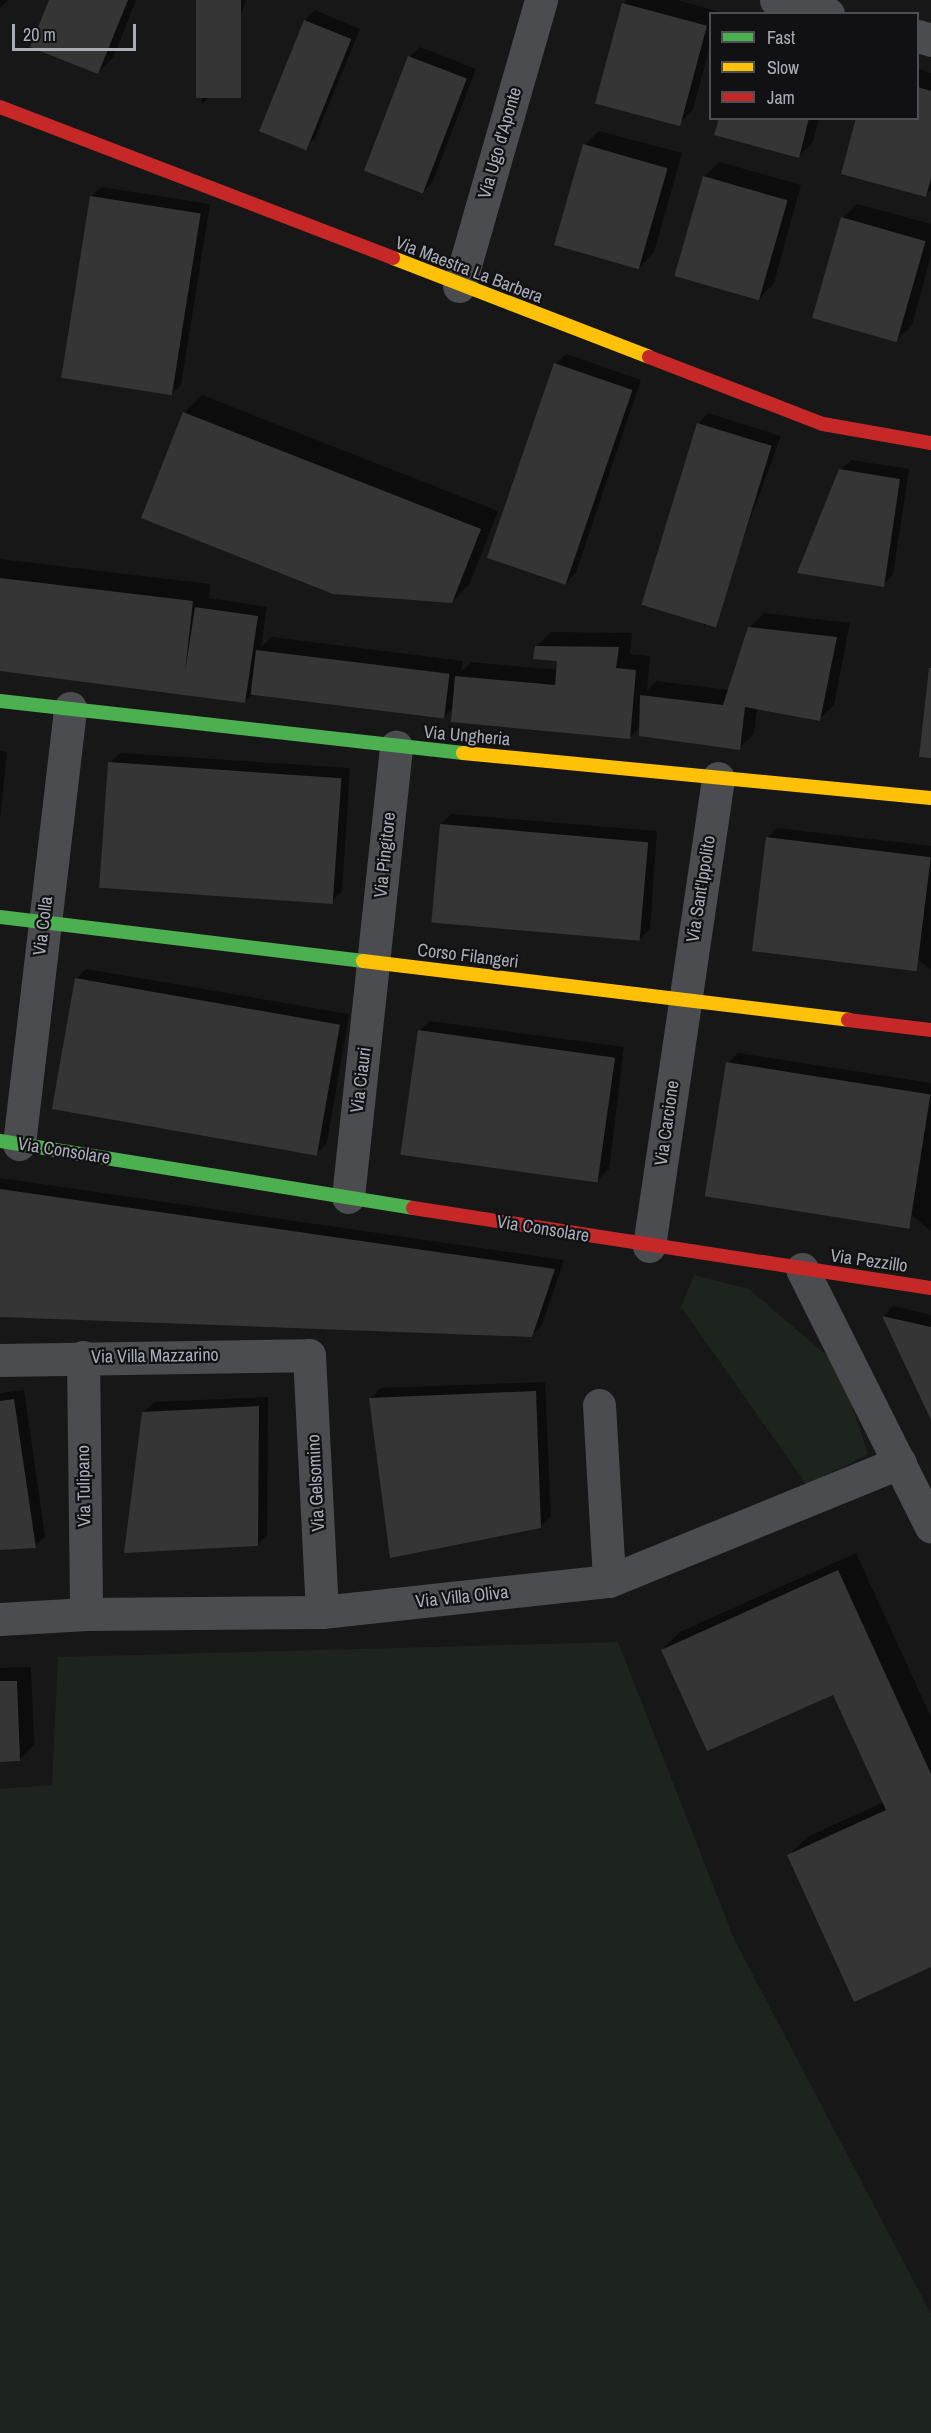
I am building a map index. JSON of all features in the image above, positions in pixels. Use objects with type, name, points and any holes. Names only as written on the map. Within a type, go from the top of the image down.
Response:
[{"type":"street","name":"Via Ugo d'Aponte","points":[[459,286],[542,0]]},
{"type":"street","points":[[776,0],[821,12]]},
{"type":"street","name":"Via Maestra La Barbera","points":[[0,107],[459,286],[823,424],[931,443]]},
{"type":"street","name":"Via Ungheria","points":[[0,701],[396,747],[931,798]]},
{"type":"street","name":"Via Colla","points":[[10,1142],[44,922],[70,708]]},
{"type":"street","name":"Via Pingitore","points":[[375,963],[396,747]]},
{"type":"street","name":"Via Sant'Ippolito","points":[[684,1000],[718,778]]},
{"type":"street","name":"Corso Filangeri","points":[[0,917],[931,1030]]},
{"type":"street","name":"Via Ciauri","points":[[348,1197],[375,963]]},
{"type":"street","name":"Via Carcione","points":[[649,1246],[684,1000]]},
{"type":"street","name":"Via Consolare","points":[[10,1142],[802,1269]]},
{"type":"street","points":[[802,1269],[931,1527]]},
{"type":"street","name":"Via Pezzillo","points":[[802,1269],[931,1288]]},
{"type":"street","name":"Via Villa Mazzarino","points":[[0,1360],[309,1354]]},
{"type":"street","name":"Via Gelsomino","points":[[309,1354],[322,1612]]},
{"type":"street","name":"Via Tulipano","points":[[82,1357],[86,1614]]},
{"type":"street","points":[[599,1405],[609,1581]]},
{"type":"street","name":"Via Villa Oliva","points":[[0,1619],[86,1614],[322,1612],[609,1581],[900,1462]]},
{"type":"shaded area","points":[[694,1275],[749,1289],[839,1366],[868,1454],[807,1485],[681,1307]]},
{"type":"shaded area","points":[[618,1642],[734,1939],[931,2314],[931,2433],[0,2433],[0,1789],[52,1785],[58,1657]]},
{"type":"building","points":[[49,0],[128,0],[98,74],[30,47]]},
{"type":"building","points":[[196,0],[241,0],[241,98],[196,98]]},
{"type":"building","points":[[622,3],[707,26],[680,126],[595,103]]},
{"type":"building","points":[[304,20],[351,39],[306,150],[259,131]]},
{"type":"building","points":[[408,56],[467,79],[423,193],[364,171]]},
{"type":"building","points":[[919,87],[931,91],[931,178],[926,197],[841,174],[855,120],[919,120]]},
{"type":"building","points":[[718,120],[808,120],[799,158],[714,135]]},
{"type":"building","points":[[583,144],[668,168],[639,269],[554,245]]},
{"type":"building","points":[[703,176],[788,200],[759,300],[674,276]]},
{"type":"building","points":[[90,196],[201,214],[172,395],[61,378]]},
{"type":"building","points":[[841,217],[926,241],[897,342],[812,318]]},
{"type":"building","points":[[554,363],[632,390],[565,585],[487,558]]},
{"type":"building","points":[[183,412],[481,529],[452,603],[333,594],[141,518]]},
{"type":"building","points":[[697,423],[772,446],[716,628],[641,605]]},
{"type":"building","points":[[839,469],[900,479],[884,587],[797,573]]},
{"type":"building","points":[[0,578],[193,601],[185,672],[195,607],[258,616],[245,703],[0,671]]},
{"type":"building","points":[[748,627],[837,637],[820,721],[745,707],[740,750],[639,736],[640,695],[723,705]]},
{"type":"building","points":[[535,646],[619,647],[616,668],[636,670],[630,739],[451,722],[455,676],[555,685],[557,661],[533,659]]},
{"type":"building","points":[[256,650],[450,674],[444,718],[251,695]]},
{"type":"building","points":[[929,668],[931,668],[931,758],[919,757]]},
{"type":"building","points":[[108,762],[341,778],[333,904],[99,888]]},
{"type":"building","points":[[440,824],[648,842],[640,941],[431,923]]},
{"type":"building","points":[[766,837],[931,857],[917,971],[752,951]]},
{"type":"building","points":[[75,978],[340,1025],[317,1156],[52,1109]]},
{"type":"building","points":[[418,1030],[615,1058],[598,1182],[400,1155]]},
{"type":"building","points":[[726,1062],[930,1094],[909,1229],[705,1196]]},
{"type":"building","points":[[0,1189],[555,1269],[532,1337],[0,1317]]},
{"type":"building","points":[[882,1316],[931,1327],[931,1420]]},
{"type":"building","points":[[536,1391],[541,1528],[390,1558],[369,1398]]},
{"type":"building","points":[[14,1399],[36,1548],[0,1550],[0,1401]]},
{"type":"building","points":[[259,1406],[258,1546],[124,1553],[142,1412]]},
{"type":"building","points":[[838,1570],[931,1774],[931,1967],[854,2002],[787,1855],[886,1810],[833,1695],[707,1751],[661,1650]]},
{"type":"building","points":[[0,1681],[17,1681],[20,1761],[0,1762]]},
{"type":"traffic: fast","points":[[0,701],[463,753]]},
{"type":"traffic: fast","points":[[0,917],[363,961]]},
{"type":"traffic: fast","points":[[0,1141],[413,1208]]},
{"type":"traffic: slow","points":[[393,258],[649,357]]},
{"type":"traffic: slow","points":[[463,753],[931,798]]},
{"type":"traffic: slow","points":[[363,961],[848,1020]]},
{"type":"traffic: jam","points":[[0,107],[393,258]]},
{"type":"traffic: jam","points":[[649,357],[823,424],[931,443]]},
{"type":"traffic: jam","points":[[848,1020],[931,1030]]},
{"type":"traffic: jam","points":[[413,1208],[931,1288]]}]
